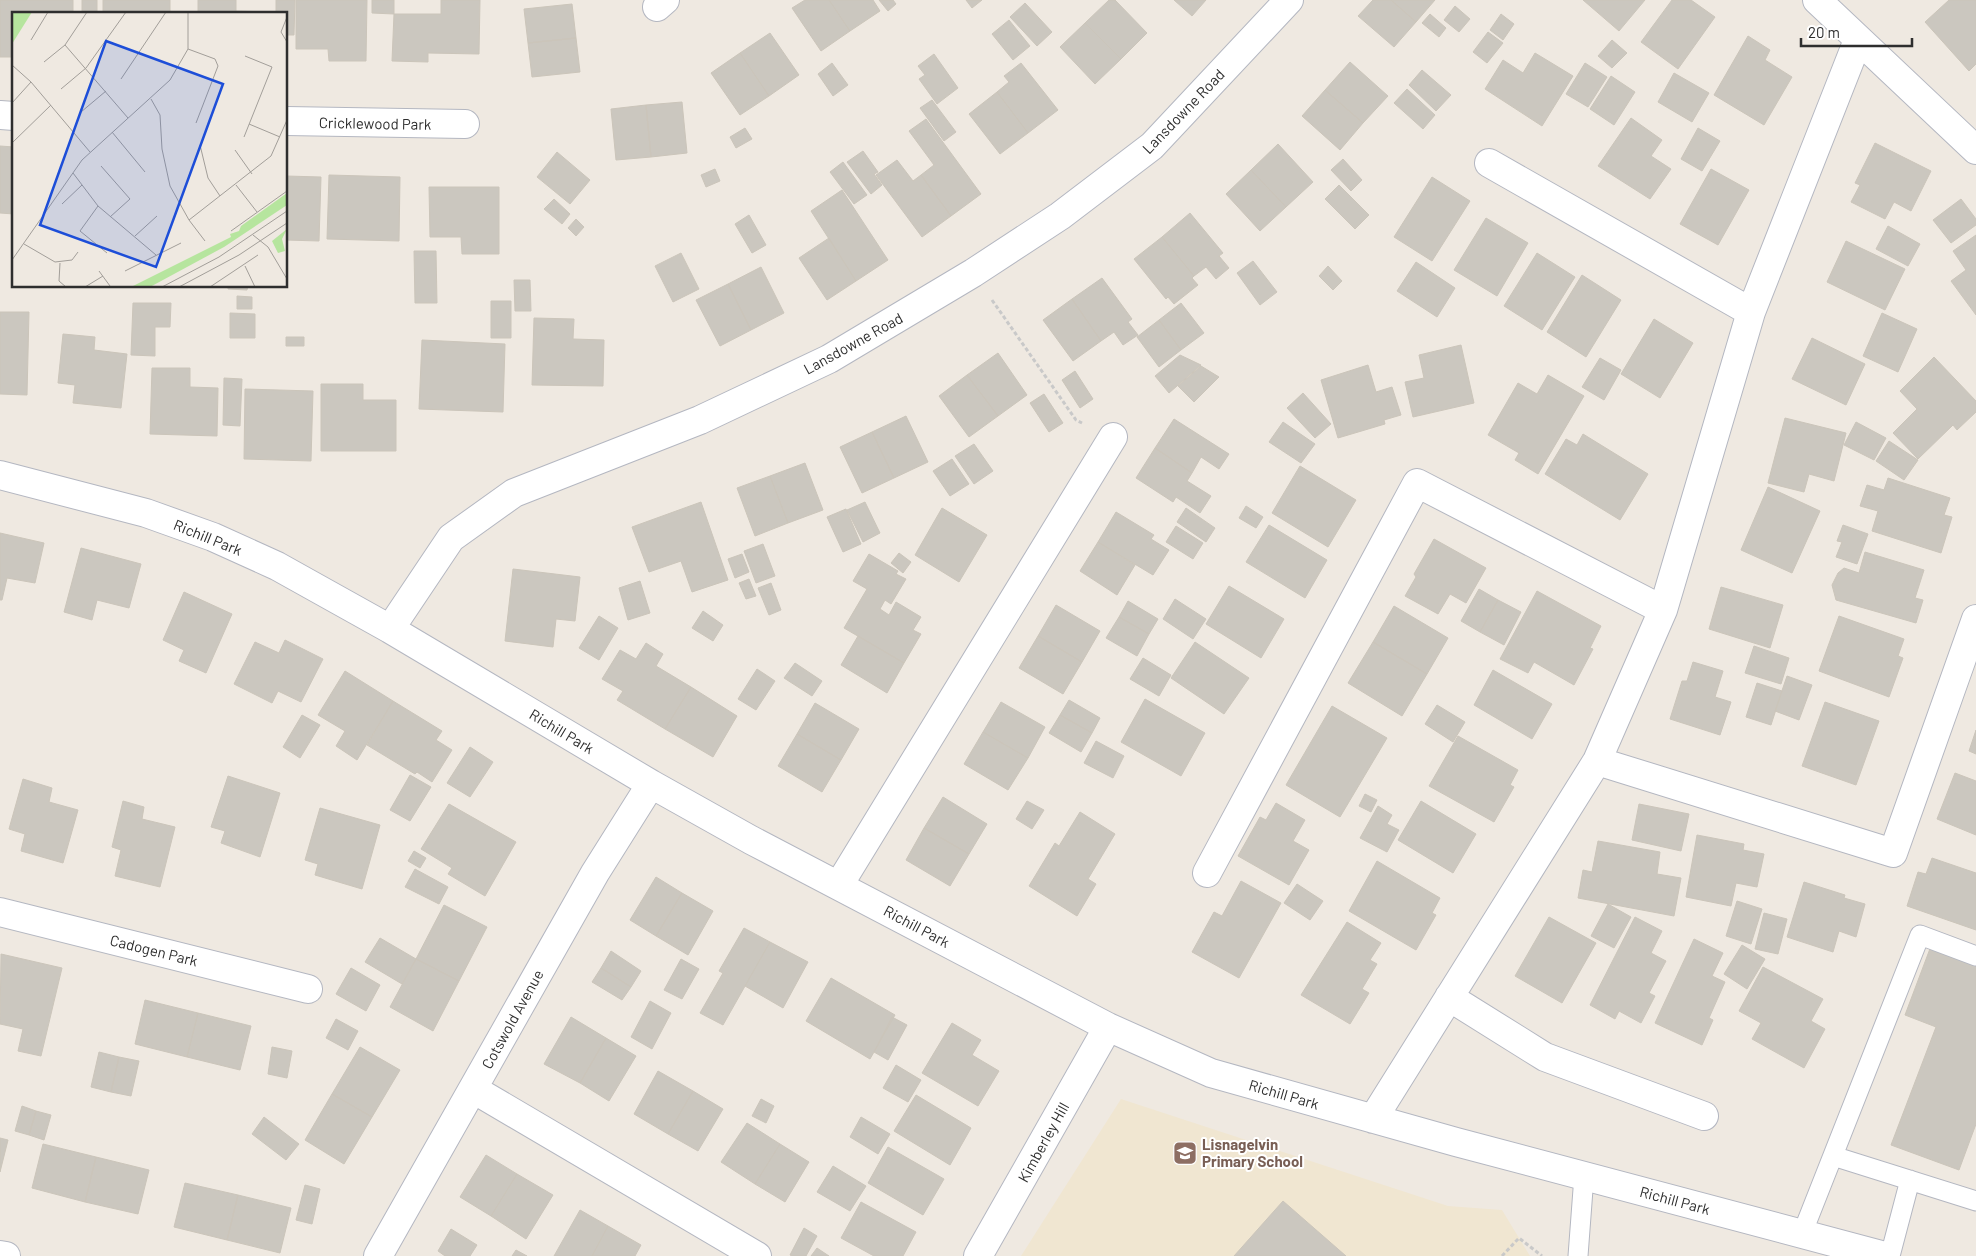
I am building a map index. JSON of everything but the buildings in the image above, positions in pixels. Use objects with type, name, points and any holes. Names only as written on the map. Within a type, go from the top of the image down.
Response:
[{"type":"street","name":"Lansdowne Road","points":[[390,630],[451,538],[514,493],[700,420],[829,359],[972,273],[1060,216],[1152,146],[1289,0]]},
{"type":"street","points":[[1817,0],[1976,150]]},
{"type":"street","points":[[1373,1119],[1597,761],[1663,610],[1751,312],[1858,40]]},
{"type":"street","name":"Cricklewood Park","points":[[288,121],[465,124]]},
{"type":"street","points":[[1489,163],[1751,312]]},
{"type":"street","points":[[839,885],[1113,437]]},
{"type":"street","name":"Richill Park","points":[[0,475],[146,513],[213,537],[277,566],[390,630],[650,784],[751,840],[1108,1028],[1211,1073],[1373,1119],[1885,1256]]},
{"type":"street","points":[[1207,873],[1417,483],[1663,610]]},
{"type":"street","points":[[1597,761],[1893,853],[1976,619]]},
{"type":"street","name":"Cotswold Avenue","points":[[378,1256],[595,873],[650,784]]},
{"type":"street","name":"Cadogen Park","points":[[0,912],[308,989]]},
{"type":"street","points":[[1449,997],[1545,1057],[1704,1116]]},
{"type":"street","name":"Kimberley Hill","points":[[978,1256],[1108,1028]]},
{"type":"street","points":[[473,1089],[757,1256]]},
{"type":"street","points":[[0,1254],[6,1256]]},
{"type":"lane","points":[[1802,1234],[1920,935],[1976,956]]},
{"type":"lane","points":[[1833,1156],[1976,1201]]},
{"type":"lane","points":[[1578,1256],[1584,1176]]},
{"type":"lane","points":[[1890,1256],[1910,1180]]},
{"type":"path","points":[[972,273],[1076,420],[1113,437]]},
{"type":"path","points":[[1502,1256],[1519,1238],[1542,1256]]},
{"type":"shaded area","name":"Lisnagelvin Primary School","points":[[1121,1099],[1448,1206],[1502,1210],[1530,1256],[1021,1256]]},
{"type":"place","name":"Lisnagelvin Primary School","points":[[1185,1153]]}]
